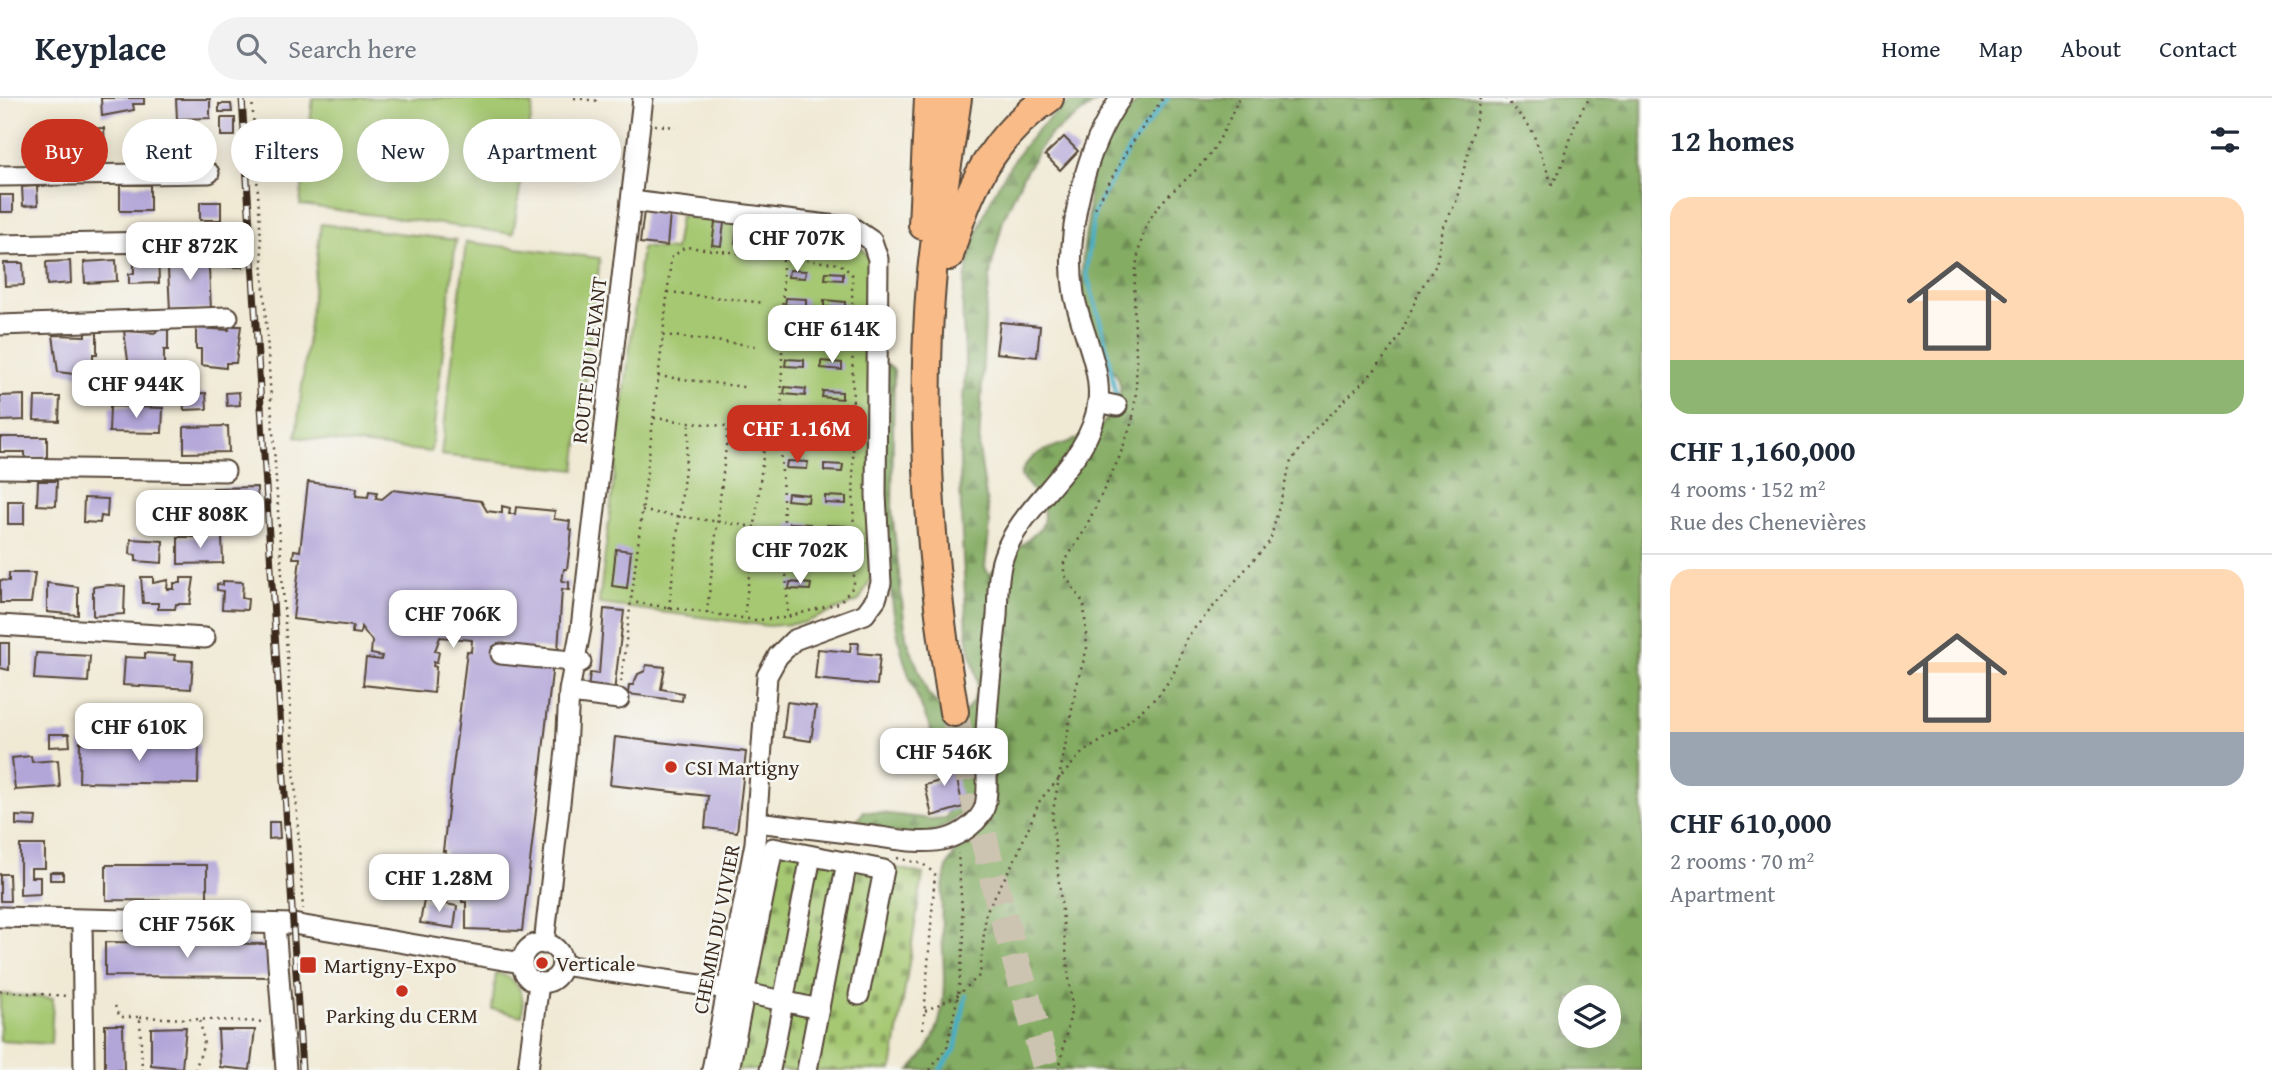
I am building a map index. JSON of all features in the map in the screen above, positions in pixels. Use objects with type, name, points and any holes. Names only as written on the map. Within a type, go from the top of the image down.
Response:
[{"type":"highway","points":[[929,98],[923,214],[932,545],[954,712]]},
{"type":"highway","points":[[928,365],[934,261],[957,98]]},
{"type":"highway","points":[[950,155],[964,98]]},
{"type":"highway","points":[[928,365],[949,255],[965,202],[1000,142],[1049,98]]},
{"type":"street","name":"ROUTE DU LEVANT","points":[[544,944],[643,98]]},
{"type":"street","points":[[957,835],[976,820],[985,806],[986,720],[1004,555],[1077,454],[1093,421],[1107,404],[1092,364],[1074,294],[1073,261],[1081,193],[1090,154],[1103,123],[1121,98]]},
{"type":"street","points":[[0,176],[122,174]]},
{"type":"street","points":[[631,201],[853,228],[866,235],[877,252],[876,482],[880,589],[865,614],[799,636],[789,643],[772,665],[765,688],[757,822]]},
{"type":"street","points":[[0,245],[208,241]]},
{"type":"street","points":[[0,325],[228,317]]},
{"type":"street","points":[[0,468],[225,471]]},
{"type":"street","points":[[0,625],[205,638]]},
{"type":"street","points":[[501,654],[577,662]]},
{"type":"street","name":"ROUTE DU LEVANT","points":[[566,750],[578,694],[577,662]]},
{"type":"street","points":[[578,694],[619,699]]},
{"type":"street","name":"CHEMIN DU VIVIER","points":[[712,1070],[736,991],[757,822],[900,839],[938,841],[957,835]]},
{"type":"street","points":[[729,1070],[736,991],[773,848],[884,870],[859,995]]},
{"type":"street","points":[[770,1070],[811,856]]},
{"type":"street","points":[[807,1070],[847,862]]},
{"type":"street","points":[[0,917],[304,925],[348,935],[522,963]]},
{"type":"street","points":[[82,921],[84,1070]]},
{"type":"street","points":[[275,924],[286,1070]]},
{"type":"street","points":[[544,944],[557,951],[562,965],[553,979],[539,983],[527,977],[522,963],[531,947],[544,944]]},
{"type":"street","points":[[562,965],[736,991],[818,1009]]},
{"type":"street","points":[[528,1070],[539,983]]},
{"type":"path","points":[[252,98],[304,925]]},
{"type":"path","points":[[574,98],[599,101]]},
{"type":"path","points":[[1093,211],[1128,149],[1163,98]]},
{"type":"path","points":[[1059,1070],[1072,1007],[1052,816],[1076,688],[1087,648],[1084,604],[1065,574],[1064,563],[1084,531],[1119,458],[1133,419],[1138,386],[1134,286],[1141,242],[1159,204],[1208,157],[1239,98]]},
{"type":"path","points":[[925,1011],[957,995],[980,975],[986,912],[1017,855],[1040,800],[1083,752],[1119,730],[1158,696],[1172,675],[1186,637],[1270,541],[1291,461],[1316,429],[1373,372],[1399,338],[1420,290],[1436,265],[1443,228],[1456,202],[1481,98]]},
{"type":"path","points":[[1505,98],[1531,128],[1552,184],[1563,169],[1568,142],[1590,98]]},
{"type":"path","points":[[652,125],[676,127]]},
{"type":"path","points":[[619,699],[671,258],[685,247],[840,264],[852,274],[854,586],[839,603],[788,617],[744,618],[631,602]]},
{"type":"path","points":[[783,259],[781,450],[788,617]]},
{"type":"path","points":[[668,292],[765,303]]},
{"type":"path","points":[[663,335],[758,346]]},
{"type":"path","points":[[658,376],[744,387]]},
{"type":"path","points":[[1107,404],[1133,419]]},
{"type":"path","points":[[653,418],[766,431],[744,618]]},
{"type":"path","points":[[669,608],[690,423]]},
{"type":"path","points":[[707,613],[729,427]]},
{"type":"path","points":[[642,511],[754,527]]},
{"type":"path","points":[[930,1070],[947,1047],[964,939],[957,835]]},
{"type":"path","points":[[923,1029],[925,984]]},
{"type":"path","points":[[0,991],[81,997]]},
{"type":"path","points":[[115,1006],[120,1017],[282,1023]]},
{"type":"path","points":[[140,1017],[142,1070]]},
{"type":"path","points":[[195,1070],[204,1044],[200,1019]]},
{"type":"green space","points":[[313,98],[473,98],[533,105],[531,119],[463,119],[463,182],[521,182],[513,234],[300,205],[303,182],[343,182],[343,119],[310,119]]},
{"type":"green space","points":[[1075,98],[1102,98],[1049,136],[1040,148],[1022,178],[1003,220],[991,269],[985,320],[979,449],[990,524],[985,567],[989,575],[1041,528],[1044,521],[1040,501],[1021,477],[1024,467],[1031,459],[1050,448],[1094,432],[1110,414],[1120,392],[1119,379],[1100,350],[1090,328],[1083,297],[1083,253],[1089,215],[1088,188],[1096,158],[1108,136],[1142,98],[1642,98],[1642,1070],[910,1070],[928,1048],[938,1024],[944,973],[942,894],[947,868],[965,840],[980,795],[949,823],[925,834],[913,835],[858,827],[856,822],[864,811],[931,819],[946,818],[954,801],[943,761],[905,665],[894,613],[884,508],[883,368],[887,364],[894,370],[892,510],[906,637],[928,694],[948,716],[962,715],[976,694],[977,685],[967,632],[961,516],[960,446],[965,380],[963,297],[967,269],[985,213],[1014,160],[1052,116]]},
{"type":"green space","points":[[680,216],[854,237],[871,262],[870,580],[859,601],[803,623],[769,626],[599,604],[642,247],[675,250]]},
{"type":"green space","points":[[321,224],[456,240],[431,452],[296,437]]},
{"type":"green space","points":[[466,242],[600,258],[575,470],[441,455]]},
{"type":"green space","points":[[763,838],[923,874],[892,1070],[719,1070]]},
{"type":"green space","points":[[496,973],[510,978],[519,988],[523,1001],[522,1016],[492,1009]]},
{"type":"green space","points":[[0,994],[53,998],[51,1044],[0,1041]]},
{"type":"building","points":[[101,98],[144,98],[144,104],[133,104],[134,110],[102,116]]},
{"type":"building","points":[[176,99],[210,99],[210,118],[177,119]]},
{"type":"building","points":[[219,104],[231,104],[232,112],[219,112]]},
{"type":"building","points":[[221,118],[235,118],[231,119],[231,136],[221,136]]},
{"type":"building","points":[[1064,137],[1078,151],[1060,170],[1045,155]]},
{"type":"building","points":[[120,185],[150,185],[150,211],[120,211]]},
{"type":"building","points":[[37,186],[38,205],[23,206],[22,187]]},
{"type":"building","points":[[0,195],[13,195],[13,212],[0,212]]},
{"type":"building","points":[[200,202],[221,202],[221,220],[200,220]]},
{"type":"building","points":[[644,211],[670,214],[667,246],[640,243]]},
{"type":"building","points":[[715,222],[724,223],[721,246],[712,245]]},
{"type":"building","points":[[737,225],[752,227],[749,248],[735,243]]},
{"type":"building","points":[[221,233],[244,233],[243,267],[228,267],[228,250],[221,250]]},
{"type":"building","points":[[158,250],[159,283],[129,284],[129,274],[134,273],[134,251]]},
{"type":"building","points":[[208,250],[211,309],[170,311],[168,269],[178,269],[177,251]]},
{"type":"building","points":[[116,260],[117,281],[85,283],[84,262]]},
{"type":"building","points":[[70,261],[71,283],[47,285],[46,262]]},
{"type":"building","points":[[4,263],[23,263],[24,285],[5,286]]},
{"type":"building","points":[[789,270],[806,271],[805,278],[788,277]]},
{"type":"building","points":[[826,272],[843,273],[843,280],[825,279]]},
{"type":"building","points":[[786,298],[806,299],[806,307],[785,305]]},
{"type":"building","points":[[824,300],[845,302],[845,309],[824,307]]},
{"type":"building","points":[[1000,322],[1040,326],[1037,357],[996,353]]},
{"type":"building","points":[[228,326],[241,326],[236,363],[226,363],[226,368],[201,365],[201,349],[196,349],[196,328],[229,330]]},
{"type":"building","points":[[168,328],[168,350],[164,350],[164,366],[154,366],[154,371],[129,368],[124,331],[156,333],[156,329]]},
{"type":"building","points":[[787,330],[800,331],[799,338],[786,337]]},
{"type":"building","points":[[97,332],[97,354],[93,354],[93,370],[83,370],[83,375],[58,372],[53,335],[85,336],[85,333]]},
{"type":"building","points":[[823,332],[844,333],[843,340],[822,339]]},
{"type":"building","points":[[786,359],[804,360],[804,367],[785,366]]},
{"type":"building","points":[[821,361],[842,363],[842,370],[821,368]]},
{"type":"building","points":[[785,387],[806,389],[805,396],[784,394]]},
{"type":"building","points":[[823,391],[842,392],[842,399],[822,397]]},
{"type":"building","points":[[239,392],[240,405],[227,406],[226,393]]},
{"type":"building","points":[[206,393],[207,409],[184,410],[183,394]]},
{"type":"building","points":[[24,395],[24,420],[1,421],[0,396]]},
{"type":"building","points":[[35,397],[60,397],[59,421],[34,420]]},
{"type":"building","points":[[110,406],[163,408],[162,433],[109,432]]},
{"type":"building","points":[[228,426],[229,452],[184,453],[184,427]]},
{"type":"building","points":[[786,428],[805,430],[804,436],[785,435]]},
{"type":"building","points":[[822,431],[843,432],[842,439],[821,438]]},
{"type":"building","points":[[0,437],[47,437],[47,458],[25,458],[25,452],[0,452]]},
{"type":"building","points":[[787,461],[808,462],[807,469],[786,468]]},
{"type":"building","points":[[824,464],[843,465],[842,472],[824,471]]},
{"type":"building","points":[[38,481],[57,481],[56,506],[37,505]]},
{"type":"building","points":[[308,482],[357,488],[356,496],[368,497],[369,491],[377,492],[376,498],[382,499],[393,490],[481,501],[487,511],[502,513],[502,506],[510,508],[509,514],[515,514],[516,507],[555,511],[554,519],[570,521],[569,529],[572,530],[567,569],[564,569],[562,581],[569,582],[569,590],[562,589],[558,651],[532,647],[531,654],[505,651],[506,644],[498,643],[497,657],[553,664],[522,931],[466,929],[466,902],[462,902],[466,867],[450,868],[445,860],[446,851],[443,851],[467,651],[471,652],[472,640],[440,637],[435,651],[439,652],[437,662],[434,662],[433,666],[436,667],[434,693],[363,685],[366,658],[381,660],[382,656],[371,654],[372,641],[361,627],[360,634],[352,633],[353,626],[293,619],[300,558],[293,558],[294,550],[300,551]]},
{"type":"building","points":[[257,487],[258,513],[213,514],[213,488]]},
{"type":"building","points":[[788,493],[809,495],[808,502],[787,500]]},
{"type":"building","points":[[825,496],[846,497],[846,504],[825,503]]},
{"type":"building","points":[[84,498],[108,499],[107,517],[101,516],[100,523],[83,522]]},
{"type":"building","points":[[8,501],[24,501],[24,524],[8,524]]},
{"type":"building","points":[[789,523],[810,524],[810,531],[789,530]]},
{"type":"building","points":[[827,525],[846,526],[846,533],[827,532]]},
{"type":"building","points":[[178,537],[222,537],[223,563],[178,564]]},
{"type":"building","points":[[131,539],[163,541],[162,563],[136,561],[136,555],[130,554]]},
{"type":"building","points":[[616,549],[631,551],[627,588],[612,586]]},
{"type":"building","points":[[791,553],[812,555],[811,562],[790,560]]},
{"type":"building","points":[[828,557],[849,558],[848,565],[827,564]]},
{"type":"building","points":[[9,573],[35,573],[31,603],[0,603],[0,580],[9,581]]},
{"type":"building","points":[[141,577],[153,577],[153,583],[168,580],[167,589],[174,589],[174,583],[181,583],[181,578],[194,578],[190,604],[176,604],[175,609],[158,609],[158,603],[143,603]]},
{"type":"building","points":[[223,581],[243,582],[242,598],[248,599],[247,610],[222,609],[223,591],[217,590],[217,584],[223,585]]},
{"type":"building","points":[[790,582],[811,584],[810,590],[789,589]]},
{"type":"building","points":[[47,583],[78,587],[78,615],[47,612]]},
{"type":"building","points":[[125,586],[124,614],[93,616],[93,587]]},
{"type":"building","points":[[604,609],[624,611],[614,692],[588,689],[590,673],[599,674]]},
{"type":"building","points":[[0,643],[9,643],[9,670],[0,668]]},
{"type":"building","points":[[851,643],[859,643],[858,653],[880,655],[877,685],[815,679],[818,649],[850,652]]},
{"type":"building","points":[[36,653],[90,656],[88,682],[34,679]]},
{"type":"building","points":[[145,653],[175,655],[174,660],[193,661],[191,689],[123,685],[125,657],[145,658]]},
{"type":"building","points":[[646,665],[665,667],[661,689],[683,693],[682,701],[628,694],[629,685],[633,685],[638,674],[645,671]]},
{"type":"building","points":[[787,702],[816,706],[811,741],[783,737]]},
{"type":"building","points":[[49,734],[69,734],[70,746],[49,747]]},
{"type":"building","name":"CSI Martigny","points":[[615,737],[746,752],[737,832],[705,828],[708,796],[610,785]]},
{"type":"building","points":[[80,742],[199,744],[198,784],[79,782]]},
{"type":"building","points":[[951,753],[963,807],[932,816],[925,785],[940,781],[935,757]]},
{"type":"building","points":[[31,756],[32,762],[58,760],[60,787],[15,790],[12,758]]},
{"type":"building","points":[[16,816],[36,817],[35,826],[16,825]]},
{"type":"building","points":[[269,822],[279,822],[280,838],[269,839]]},
{"type":"building","points":[[20,845],[45,845],[45,868],[31,868],[31,877],[40,877],[40,894],[20,895]]},
{"type":"building","points":[[106,865],[207,865],[207,901],[106,900]]},
{"type":"building","points":[[50,872],[63,872],[63,880],[50,880]]},
{"type":"building","points":[[0,874],[9,874],[10,901],[0,901]]},
{"type":"building","points":[[424,900],[457,906],[454,928],[420,923]]},
{"type":"building","points":[[105,942],[269,944],[269,977],[105,976]]},
{"type":"building","points":[[105,1025],[123,1025],[124,1070],[105,1070]]},
{"type":"building","points":[[186,1027],[182,1068],[151,1065],[151,1028]]},
{"type":"building","points":[[218,1030],[255,1030],[250,1070],[220,1067]]},
{"type":"waterway","points":[[1117,401],[1103,331],[1086,272],[1094,212],[1129,149],[1168,98]]},
{"type":"waterway","points":[[940,1070],[955,1050],[966,996]]},
{"type":"tunnel","points":[[954,712],[996,890],[1047,1070]]},
{"type":"railway","points":[[242,98],[302,1070]]},
{"type":"place","name":"CSI Martigny","points":[[671,767]]},
{"type":"place","name":"Verticale","points":[[542,963]]},
{"type":"place","name":"Martigny-Expo","points":[[308,965]]},
{"type":"place","name":"Parking du CERM","points":[[402,991]]}]
